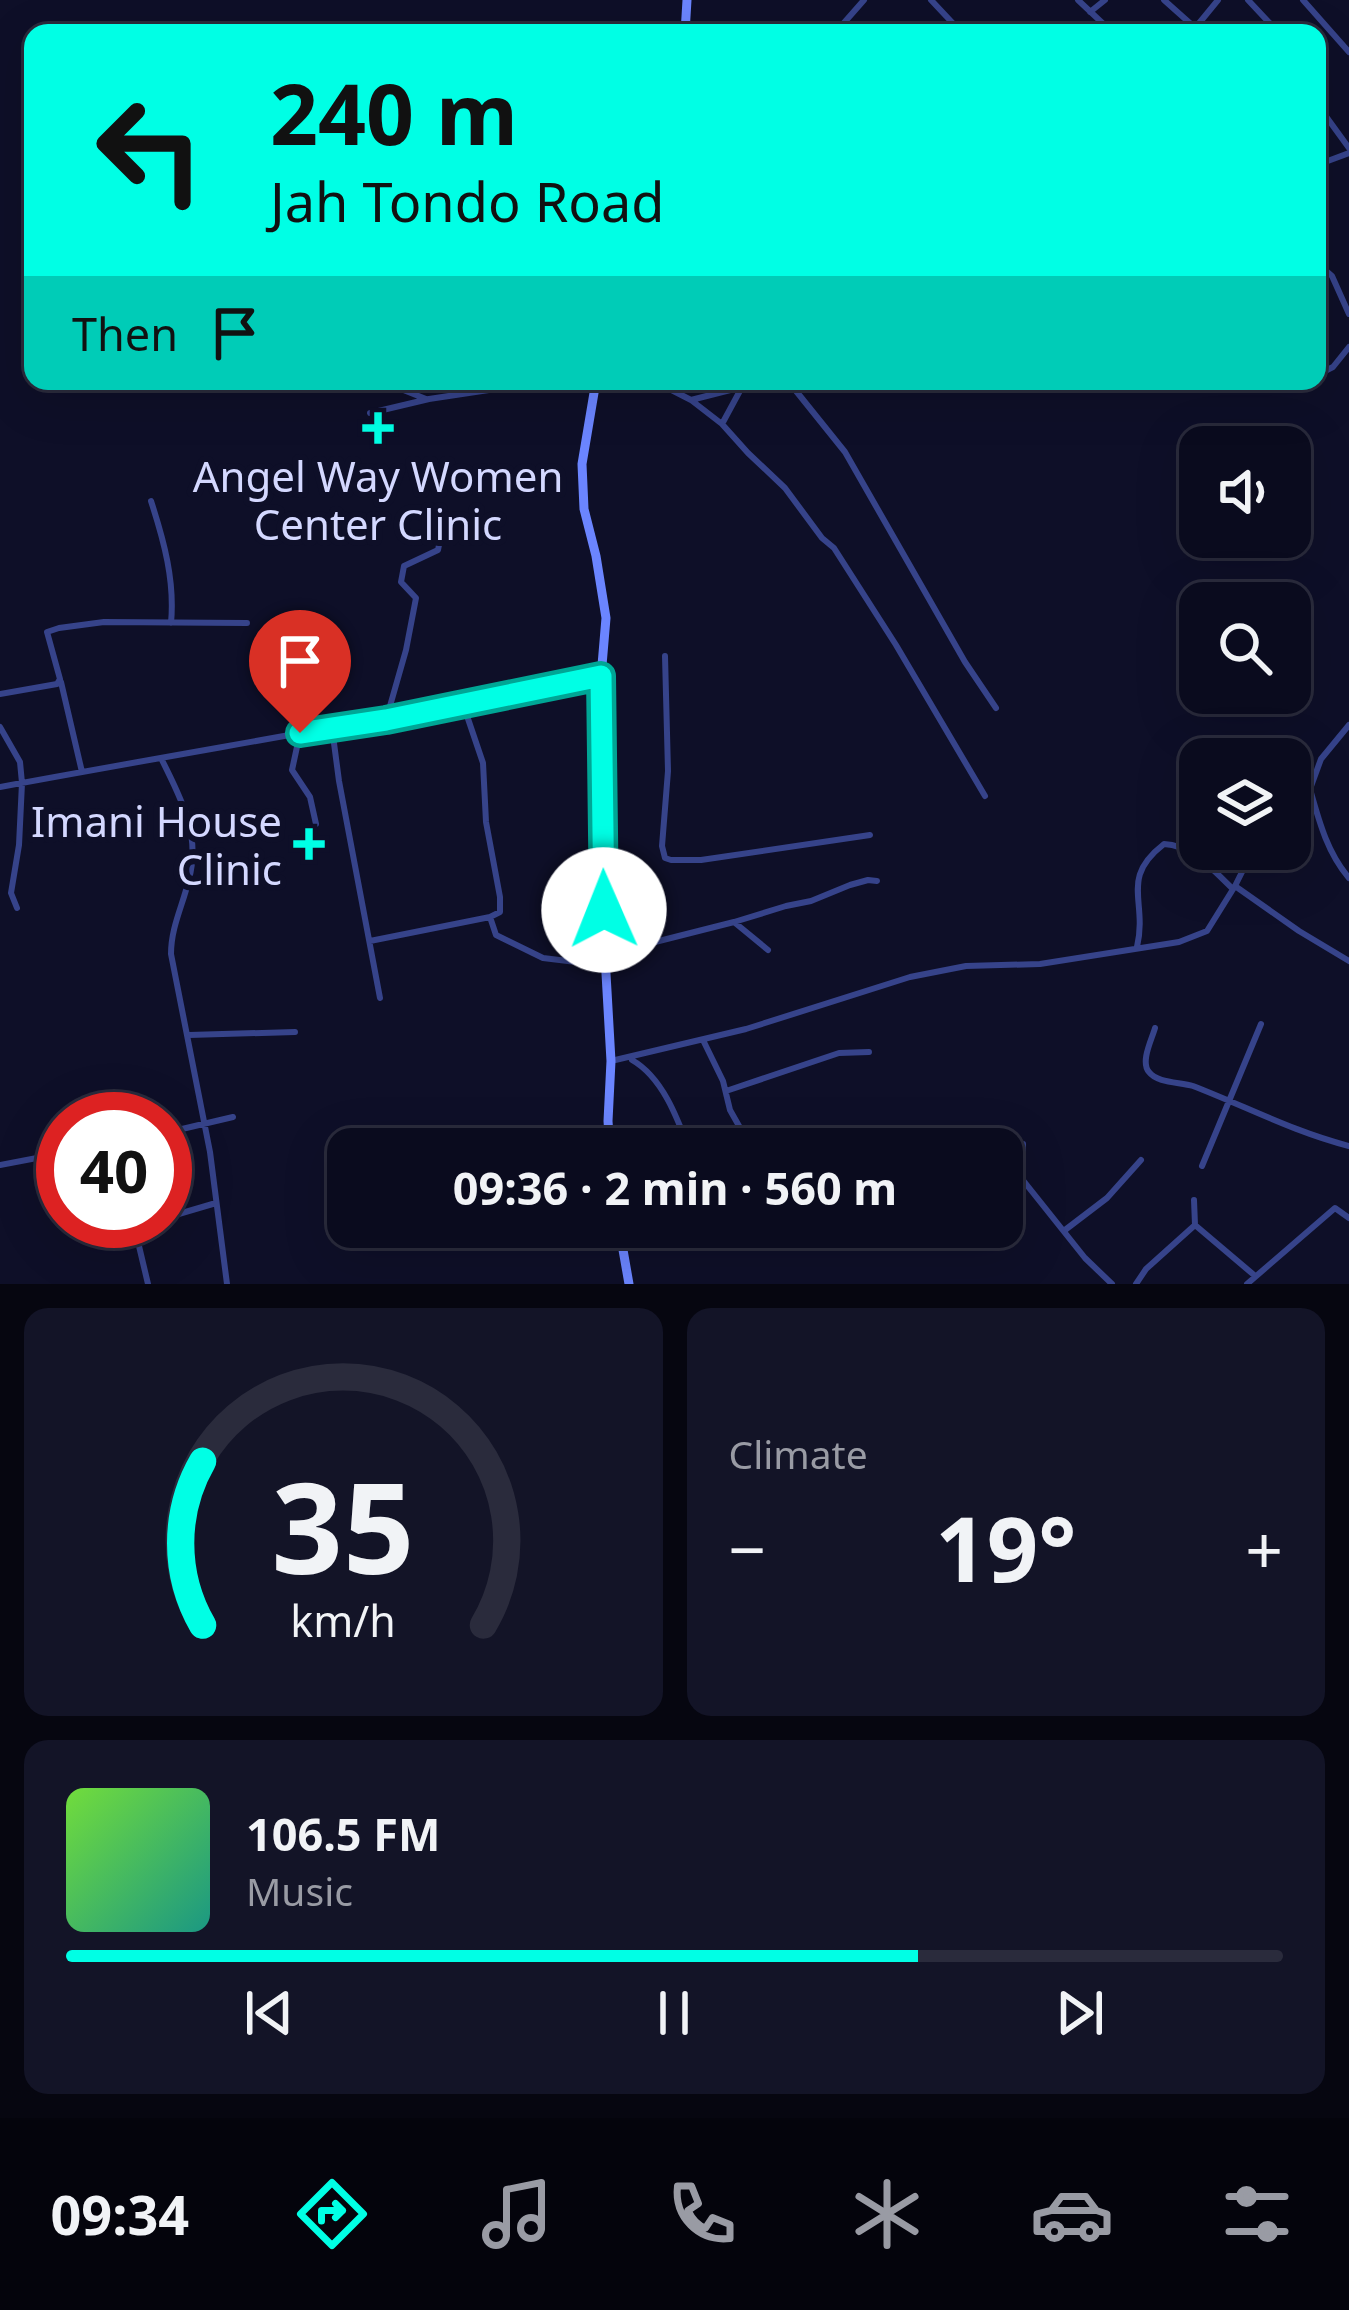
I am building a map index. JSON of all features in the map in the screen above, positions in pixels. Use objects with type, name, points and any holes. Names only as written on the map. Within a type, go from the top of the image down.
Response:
[{"type":"street","points":[[843,24],[865,0]]},
{"type":"street","points":[[931,0],[954,24]]},
{"type":"street","points":[[1078,0],[1103,24]]},
{"type":"street","points":[[1090,13],[1105,0]]},
{"type":"street","points":[[1164,0],[1189,24]]},
{"type":"street","points":[[1248,0],[1271,24]]},
{"type":"street","points":[[1303,0],[1324,24]]},
{"type":"street","points":[[1326,26],[1349,52]]},
{"type":"street","points":[[1326,117],[1349,151]]},
{"type":"street","points":[[1326,271],[1349,314]]},
{"type":"street","points":[[1326,370],[1349,347]]},
{"type":"street","points":[[404,390],[429,400]]},
{"type":"street","points":[[370,412],[490,390]]},
{"type":"street","points":[[594,390],[582,464],[584,509],[606,618],[601,676],[604,956],[611,1061],[608,1128]]},
{"type":"street","points":[[672,390],[722,424],[785,488],[842,559],[985,796]]},
{"type":"street","points":[[691,400],[725,390]]},
{"type":"street","points":[[722,424],[742,390]]},
{"type":"street","points":[[795,390],[845,452],[996,708]]},
{"type":"street","points":[[151,501],[165,544],[170,623]]},
{"type":"street","points":[[386,720],[416,598],[400,582],[404,566],[438,550],[440,540]]},
{"type":"street","points":[[82,772],[47,632],[104,622],[247,623]]},
{"type":"street","points":[[665,656],[664,858],[701,860],[869,836]]},
{"type":"street","points":[[0,788],[262,738],[386,720],[601,676]]},
{"type":"street","points":[[0,694],[57,684],[60,679]]},
{"type":"street","points":[[370,941],[500,912],[482,763],[463,704]]},
{"type":"street","points":[[1311,786],[1321,759],[1349,725]]},
{"type":"street","points":[[0,727],[20,762],[22,783],[11,893],[17,908]]},
{"type":"street","points":[[332,728],[380,998]]},
{"type":"street","points":[[300,733],[292,770],[310,797],[316,824]]},
{"type":"street","points":[[162,760],[194,841],[171,954],[189,1035],[227,1284]]},
{"type":"street","points":[[1311,793],[1321,828],[1349,878]]},
{"type":"street","points":[[1137,947],[1142,912],[1138,876],[1164,844],[1177,845],[1349,962]]},
{"type":"street","points":[[611,1061],[703,1040],[910,977],[967,965],[1040,964],[1179,942],[1207,931],[1243,870]]},
{"type":"street","points":[[0,880],[13,881]]},
{"type":"street","points":[[490,916],[496,934],[543,958],[576,962],[877,881]]},
{"type":"street","points":[[734,922],[768,950]]},
{"type":"street","points":[[1202,1166],[1262,1024]]},
{"type":"street","points":[[1155,1028],[1145,1063],[1157,1078],[1189,1084],[1299,1132],[1349,1146]]},
{"type":"street","points":[[189,1035],[295,1032]]},
{"type":"street","points":[[703,1040],[740,1128]]},
{"type":"street","points":[[726,1091],[839,1053],[869,1052]]},
{"type":"street","points":[[628,1058],[645,1068],[680,1128]]},
{"type":"street","points":[[192,1127],[233,1117]]},
{"type":"street","points":[[0,1165],[36,1158]]},
{"type":"street","points":[[1065,1230],[1107,1198],[1141,1160]]},
{"type":"street","points":[[1023,1180],[1112,1284]]},
{"type":"street","points":[[1194,1200],[1195,1225],[1254,1275]]},
{"type":"street","points":[[192,1210],[216,1203]]},
{"type":"street","points":[[1247,1284],[1335,1208],[1349,1218]]},
{"type":"street","points":[[1136,1284],[1195,1225]]},
{"type":"street","points":[[139,1248],[148,1284]]},
{"type":"street","points":[[623,1248],[629,1284]]},
{"type":"place","name":"Angel Way Women Center Clinic","points":[[378,428]]},
{"type":"place","name":"Imani House Clinic","points":[[309,844]]},
{"type":"route","points":[[300,733],[601,676],[604,910]]}]
